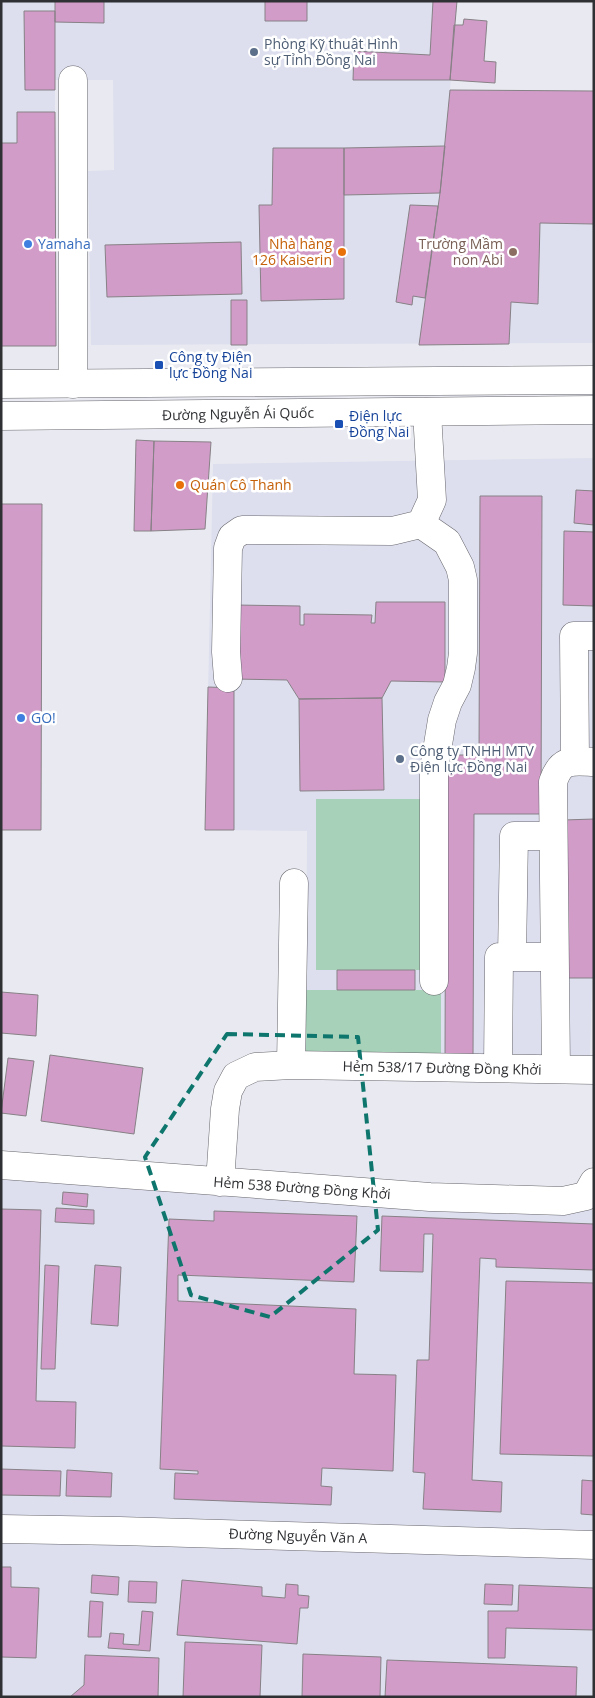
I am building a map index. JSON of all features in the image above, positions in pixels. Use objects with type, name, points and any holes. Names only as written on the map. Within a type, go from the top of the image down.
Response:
[{"type":"street","points":[[73,80],[73,384]]},
{"type":"street","points":[[1,384],[594,380]]},
{"type":"street","name":"Đường Nguyễn Ái Quốc","points":[[1,416],[594,410]]},
{"type":"street","points":[[228,678],[226,652],[228,548],[232,537],[242,530],[392,532],[421,524],[432,500],[427,412]]},
{"type":"street","points":[[421,524],[447,542],[460,567],[463,580],[463,653],[461,668],[457,685],[448,702],[442,720],[434,769],[434,981]]},
{"type":"street","points":[[556,1069],[553,782],[559,768],[566,762],[584,762],[574,636],[594,636]]},
{"type":"street","points":[[512,957],[514,836],[553,836]]},
{"type":"street","points":[[291,1065],[294,883]]},
{"type":"street","points":[[498,1068],[499,957],[554,957]]},
{"type":"street","name":"Hẻm 538/17 Đường Đồng Khởi","points":[[220,1182],[228,1091],[236,1076],[255,1067],[291,1065],[594,1070]]},
{"type":"street","name":"Hẻm 538 Đường Đồng Khởi","points":[[1,1165],[430,1197],[563,1201],[586,1196],[594,1182]]},
{"type":"street","name":"Đường Nguyễn Văn A","points":[[1,1529],[120,1530],[594,1545]]},
{"type":"highlighted area","points":[[227,1034],[358,1037],[378,1230],[270,1317],[191,1295],[145,1157]]},
{"type":"shaded area","points":[[1,1],[457,1],[450,90],[594,91],[594,343],[91,345],[88,171],[114,170],[113,80],[55,80],[55,112],[17,112],[17,143],[1,143]]},
{"type":"shaded area","name":"Công ty TNHH MTV Điện lực Đồng Nai","points":[[594,458],[594,978],[592,978],[590,1061],[445,1059],[306,990],[307,831],[205,830],[213,464]]},
{"type":"shaded area","points":[[1,1176],[431,1206],[594,1210],[594,1697],[1,1697]]},
{"type":"green space","points":[[316,799],[423,799],[424,970],[316,970]]},
{"type":"green space","points":[[306,990],[441,990],[441,1059],[305,1055]]},
{"type":"building","points":[[55,1],[104,1],[104,23],[55,22]]},
{"type":"building","points":[[265,1],[307,1],[307,21],[265,21]]},
{"type":"building","points":[[433,1],[457,1],[450,80],[353,80],[354,51],[430,55]]},
{"type":"building","points":[[24,11],[55,11],[55,90],[25,90]]},
{"type":"building","points":[[464,19],[487,21],[484,61],[496,62],[495,83],[450,80],[454,25],[463,25]]},
{"type":"building","name":"Trường Mầm non Abi","points":[[450,90],[594,91],[594,224],[540,223],[538,304],[511,302],[509,344],[419,345],[440,193]]},
{"type":"building","name":"Yamaha","points":[[17,112],[55,112],[56,346],[1,346],[1,143],[17,143]]},
{"type":"building","points":[[445,146],[440,193],[344,195],[344,148]]},
{"type":"building","points":[[273,148],[344,148],[344,299],[261,301],[259,205],[272,205]]},
{"type":"building","points":[[410,205],[438,206],[425,298],[413,296],[412,305],[396,302]]},
{"type":"building","points":[[241,242],[242,294],[107,297],[105,245]]},
{"type":"building","points":[[231,300],[247,300],[247,345],[231,345]]},
{"type":"building","points":[[136,440],[154,441],[151,531],[134,531]]},
{"type":"building","points":[[154,441],[211,442],[205,529],[151,531]]},
{"type":"building","points":[[576,490],[594,491],[594,525],[574,523]]},
{"type":"building","points":[[480,496],[542,496],[541,814],[474,814],[473,1059],[445,1059],[446,755],[479,755]]},
{"type":"building","name":"GO!","points":[[1,504],[42,504],[41,830],[1,830]]},
{"type":"building","points":[[564,531],[594,532],[594,606],[563,605]]},
{"type":"building","points":[[376,602],[445,602],[445,682],[391,681],[382,698],[299,699],[287,680],[234,679],[235,605],[300,606],[300,625],[304,625],[304,614],[372,615],[371,623],[375,623]]},
{"type":"building","points":[[208,687],[234,688],[234,830],[205,830]]},
{"type":"building","points":[[382,698],[384,790],[300,791],[299,699]]},
{"type":"building","points":[[594,819],[594,978],[564,978],[564,820]]},
{"type":"building","points":[[337,970],[415,970],[415,990],[337,990]]},
{"type":"building","points":[[1,992],[38,995],[36,1036],[1,1033]]},
{"type":"building","points":[[50,1055],[143,1068],[134,1134],[41,1121]]},
{"type":"building","points":[[8,1058],[34,1061],[26,1116],[1,1113]]},
{"type":"building","points":[[63,1192],[88,1194],[87,1207],[62,1204]]},
{"type":"building","points":[[56,1208],[94,1210],[94,1224],[55,1222]]},
{"type":"building","points":[[1,1209],[41,1210],[36,1401],[76,1402],[75,1448],[1,1446]]},
{"type":"building","points":[[214,1211],[357,1216],[354,1282],[178,1275],[178,1301],[356,1309],[354,1374],[396,1375],[393,1471],[322,1468],[321,1486],[332,1487],[331,1505],[174,1499],[175,1473],[198,1474],[198,1471],[160,1469],[169,1219],[214,1221]]},
{"type":"building","points":[[382,1216],[594,1224],[594,1270],[496,1267],[496,1259],[480,1258],[472,1480],[502,1482],[501,1512],[423,1509],[425,1473],[413,1472],[417,1360],[429,1360],[433,1234],[424,1234],[423,1272],[380,1271]]},
{"type":"building","points":[[45,1265],[59,1266],[55,1369],[41,1369]]},
{"type":"building","points":[[95,1265],[121,1267],[118,1326],[91,1324]]},
{"type":"building","points":[[506,1281],[594,1283],[594,1456],[500,1454]]},
{"type":"building","points":[[1,1469],[61,1471],[60,1496],[1,1495]]},
{"type":"building","points":[[67,1470],[112,1473],[111,1497],[66,1496]]},
{"type":"building","points":[[582,1480],[594,1481],[594,1515],[581,1514]]},
{"type":"building","points":[[1,1567],[11,1567],[11,1587],[39,1588],[36,1658],[1,1657]]},
{"type":"building","points":[[92,1575],[119,1577],[118,1595],[91,1593]]},
{"type":"building","points":[[182,1580],[262,1587],[262,1596],[285,1598],[286,1584],[298,1585],[298,1595],[309,1596],[308,1608],[300,1608],[297,1644],[177,1635]]},
{"type":"building","points":[[129,1581],[157,1582],[156,1603],[128,1602]]},
{"type":"building","points":[[485,1584],[513,1585],[512,1605],[484,1604]]},
{"type":"building","points":[[519,1585],[594,1588],[594,1630],[506,1628],[505,1658],[488,1658],[488,1611],[518,1611]]},
{"type":"building","points":[[90,1601],[103,1602],[101,1637],[88,1637]]},
{"type":"building","points":[[142,1611],[153,1612],[150,1651],[108,1648],[110,1633],[124,1634],[123,1644],[139,1645]]},
{"type":"building","points":[[185,1642],[262,1645],[260,1697],[183,1697]]},
{"type":"building","points":[[303,1654],[381,1657],[380,1697],[302,1697]]},
{"type":"building","points":[[85,1655],[159,1658],[158,1697],[70,1697],[84,1685]]},
{"type":"building","points":[[387,1660],[577,1667],[576,1697],[385,1697]]},
{"type":"place","name":"Phòng Kỹ thuật Hình sự Tỉnh Đồng Nai","points":[[254,52]]},
{"type":"place","name":"Yamaha","points":[[28,244]]},
{"type":"place","name":"Nhà hàng 126 Kaiserin","points":[[342,252]]},
{"type":"place","name":"Trường Mầm non Abi","points":[[513,252]]},
{"type":"place","name":"Công ty Điện lực Đồng Nai","points":[[159,365]]},
{"type":"place","name":"Điện lực Đồng Nai","points":[[339,424]]},
{"type":"place","name":"Quán Cô Thanh","points":[[180,485]]},
{"type":"place","name":"GO!","points":[[21,718]]},
{"type":"place","name":"Công ty TNHH MTV Điện lực Đồng Nai","points":[[400,759]]}]
